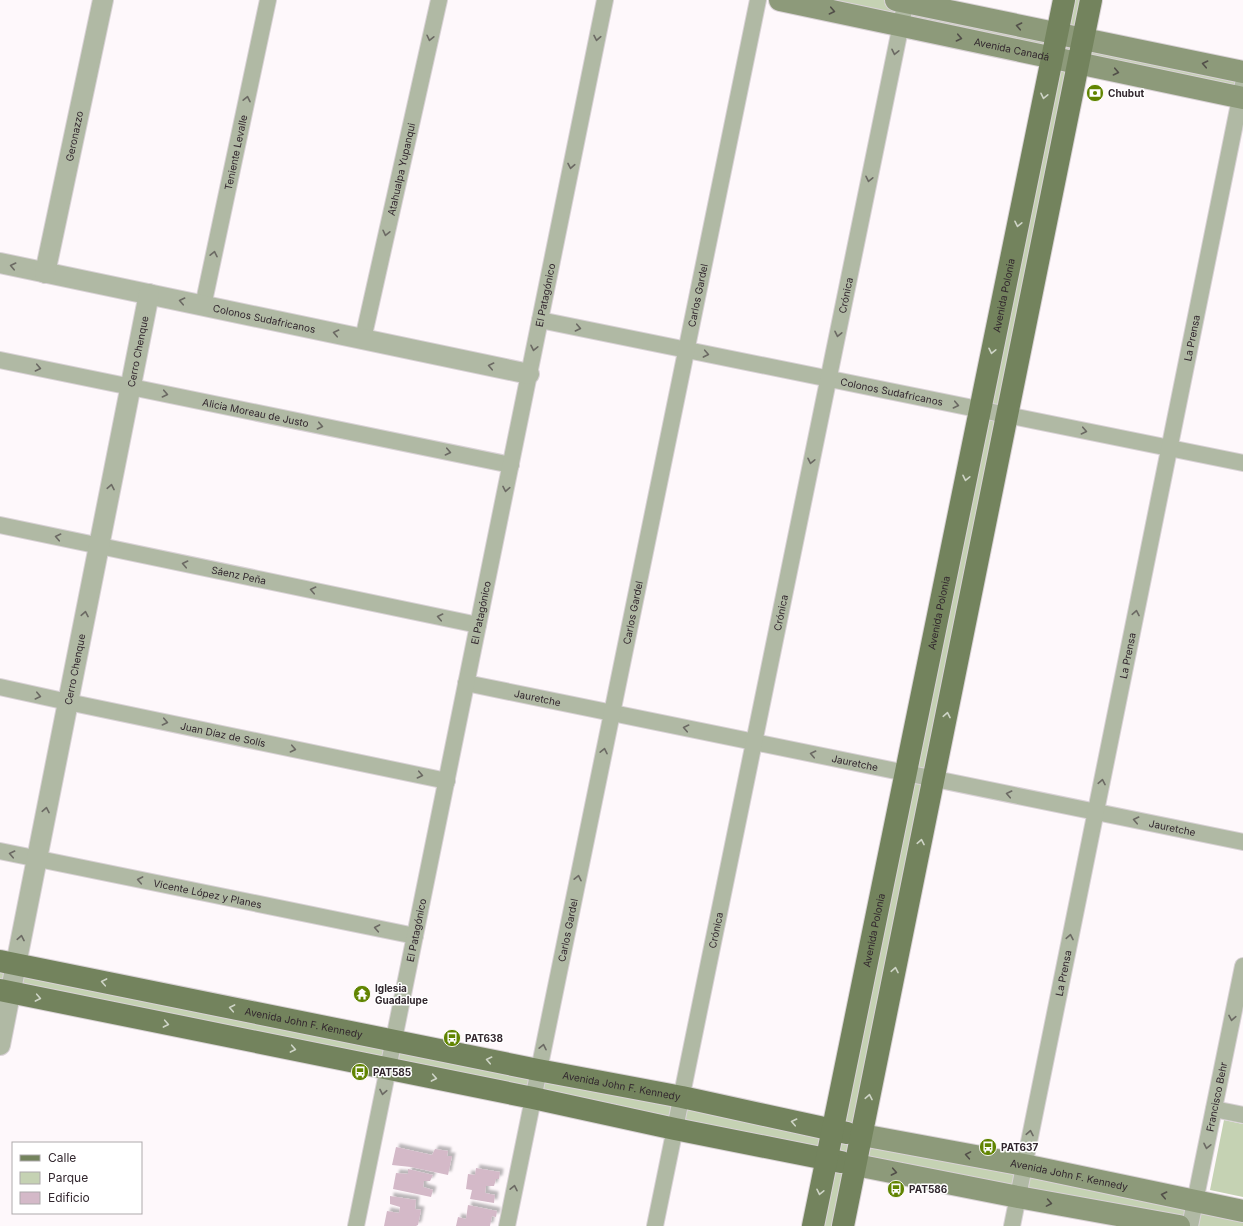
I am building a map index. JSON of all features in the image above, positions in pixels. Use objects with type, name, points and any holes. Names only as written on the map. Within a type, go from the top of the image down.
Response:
[{"type":"main road","name":"Avenida Canadá","points":[[780,0],[1078,64],[1242,94]]},
{"type":"main road","name":"Avenida Polonia","points":[[813,1226],[1064,0]]},
{"type":"main road","points":[[843,1226],[1091,0]]},
{"type":"main road","points":[[902,1],[1243,72]]},
{"type":"main road","name":"Avenida John F. Kennedy","points":[[8,962],[538,1070],[682,1097],[832,1130],[1024,1165],[1243,1211]]},
{"type":"main road","points":[[5,991],[533,1098],[675,1129],[1018,1197],[1179,1226]]},
{"type":"street","name":"Geronazzo","points":[[45,273],[103,0]]},
{"type":"street","name":"Teniente Levalle","points":[[203,306],[268,0]]},
{"type":"street","name":"Atahualpa Yupanqui","points":[[363,339],[439,0]]},
{"type":"street","name":"El Patagónico","points":[[356,1226],[605,0]]},
{"type":"street","name":"Carlos Gardel","points":[[507,1226],[758,0]]},
{"type":"street","name":"Crónica","points":[[655,1226],[900,25],[902,1]]},
{"type":"street","name":"La Prensa","points":[[1012,1226],[1242,94]]},
{"type":"street","name":"Colonos Sudafricanos","points":[[0,263],[529,374]]},
{"type":"street","name":"Cerro Chenque","points":[[0,1045],[8,962],[37,859],[149,294]]},
{"type":"street","name":"Colonos Sudafricanos","points":[[540,320],[1243,463]]},
{"type":"street","name":"Alicia Moreau de Justo","points":[[0,360],[511,465]]},
{"type":"street","name":"Sáenz Peña","points":[[0,525],[478,625]]},
{"type":"street","name":"Jauretche","points":[[466,683],[1243,842]]},
{"type":"street","name":"Juan Díaz de Solís","points":[[0,687],[446,781]]},
{"type":"street","name":"Vicente López y Planes","points":[[0,851],[415,936]]},
{"type":"street","name":"Francisco Behr","points":[[1190,1226],[1243,966]]},
{"type":"street","points":[[1214,1109],[1243,1115]]},
{"type":"green space","points":[[780,0],[896,0],[1057,34],[1064,0],[1091,0],[1083,39],[1243,72],[1243,98],[1078,64],[862,1135],[1243,1211],[1243,1226],[1179,1226],[856,1165],[843,1226],[813,1226],[826,1159],[0,990],[0,961],[832,1130],[1052,58]]},
{"type":"green space","points":[[1224,1120],[1243,1124],[1243,1197],[1210,1190]]},
{"type":"building","points":[[396,1147],[432,1155],[435,1149],[448,1151],[447,1156],[452,1156],[448,1175],[411,1167],[392,1165]]},
{"type":"building","points":[[476,1168],[500,1172],[499,1179],[496,1179],[494,1186],[486,1186],[485,1193],[495,1195],[494,1203],[470,1199],[472,1190],[466,1189],[468,1174],[475,1175]]},
{"type":"building","points":[[408,1169],[433,1175],[430,1181],[424,1181],[423,1187],[433,1190],[431,1197],[393,1189],[396,1173],[408,1174]]},
{"type":"building","points":[[390,1196],[416,1200],[415,1209],[421,1210],[418,1225],[384,1226],[387,1211],[399,1213],[400,1207],[390,1204]]},
{"type":"building","points":[[468,1205],[497,1211],[496,1217],[492,1216],[490,1226],[456,1226],[458,1217],[466,1219]]},
{"type":"place","name":"Chubut","points":[[1095,93]]},
{"type":"place","name":"Iglesia Guadalupe","points":[[362,994]]},
{"type":"place","name":"PAT638","points":[[452,1038]]},
{"type":"place","name":"PAT585","points":[[360,1072]]},
{"type":"place","name":"PAT637","points":[[988,1147]]},
{"type":"place","name":"PAT586","points":[[896,1189]]}]
